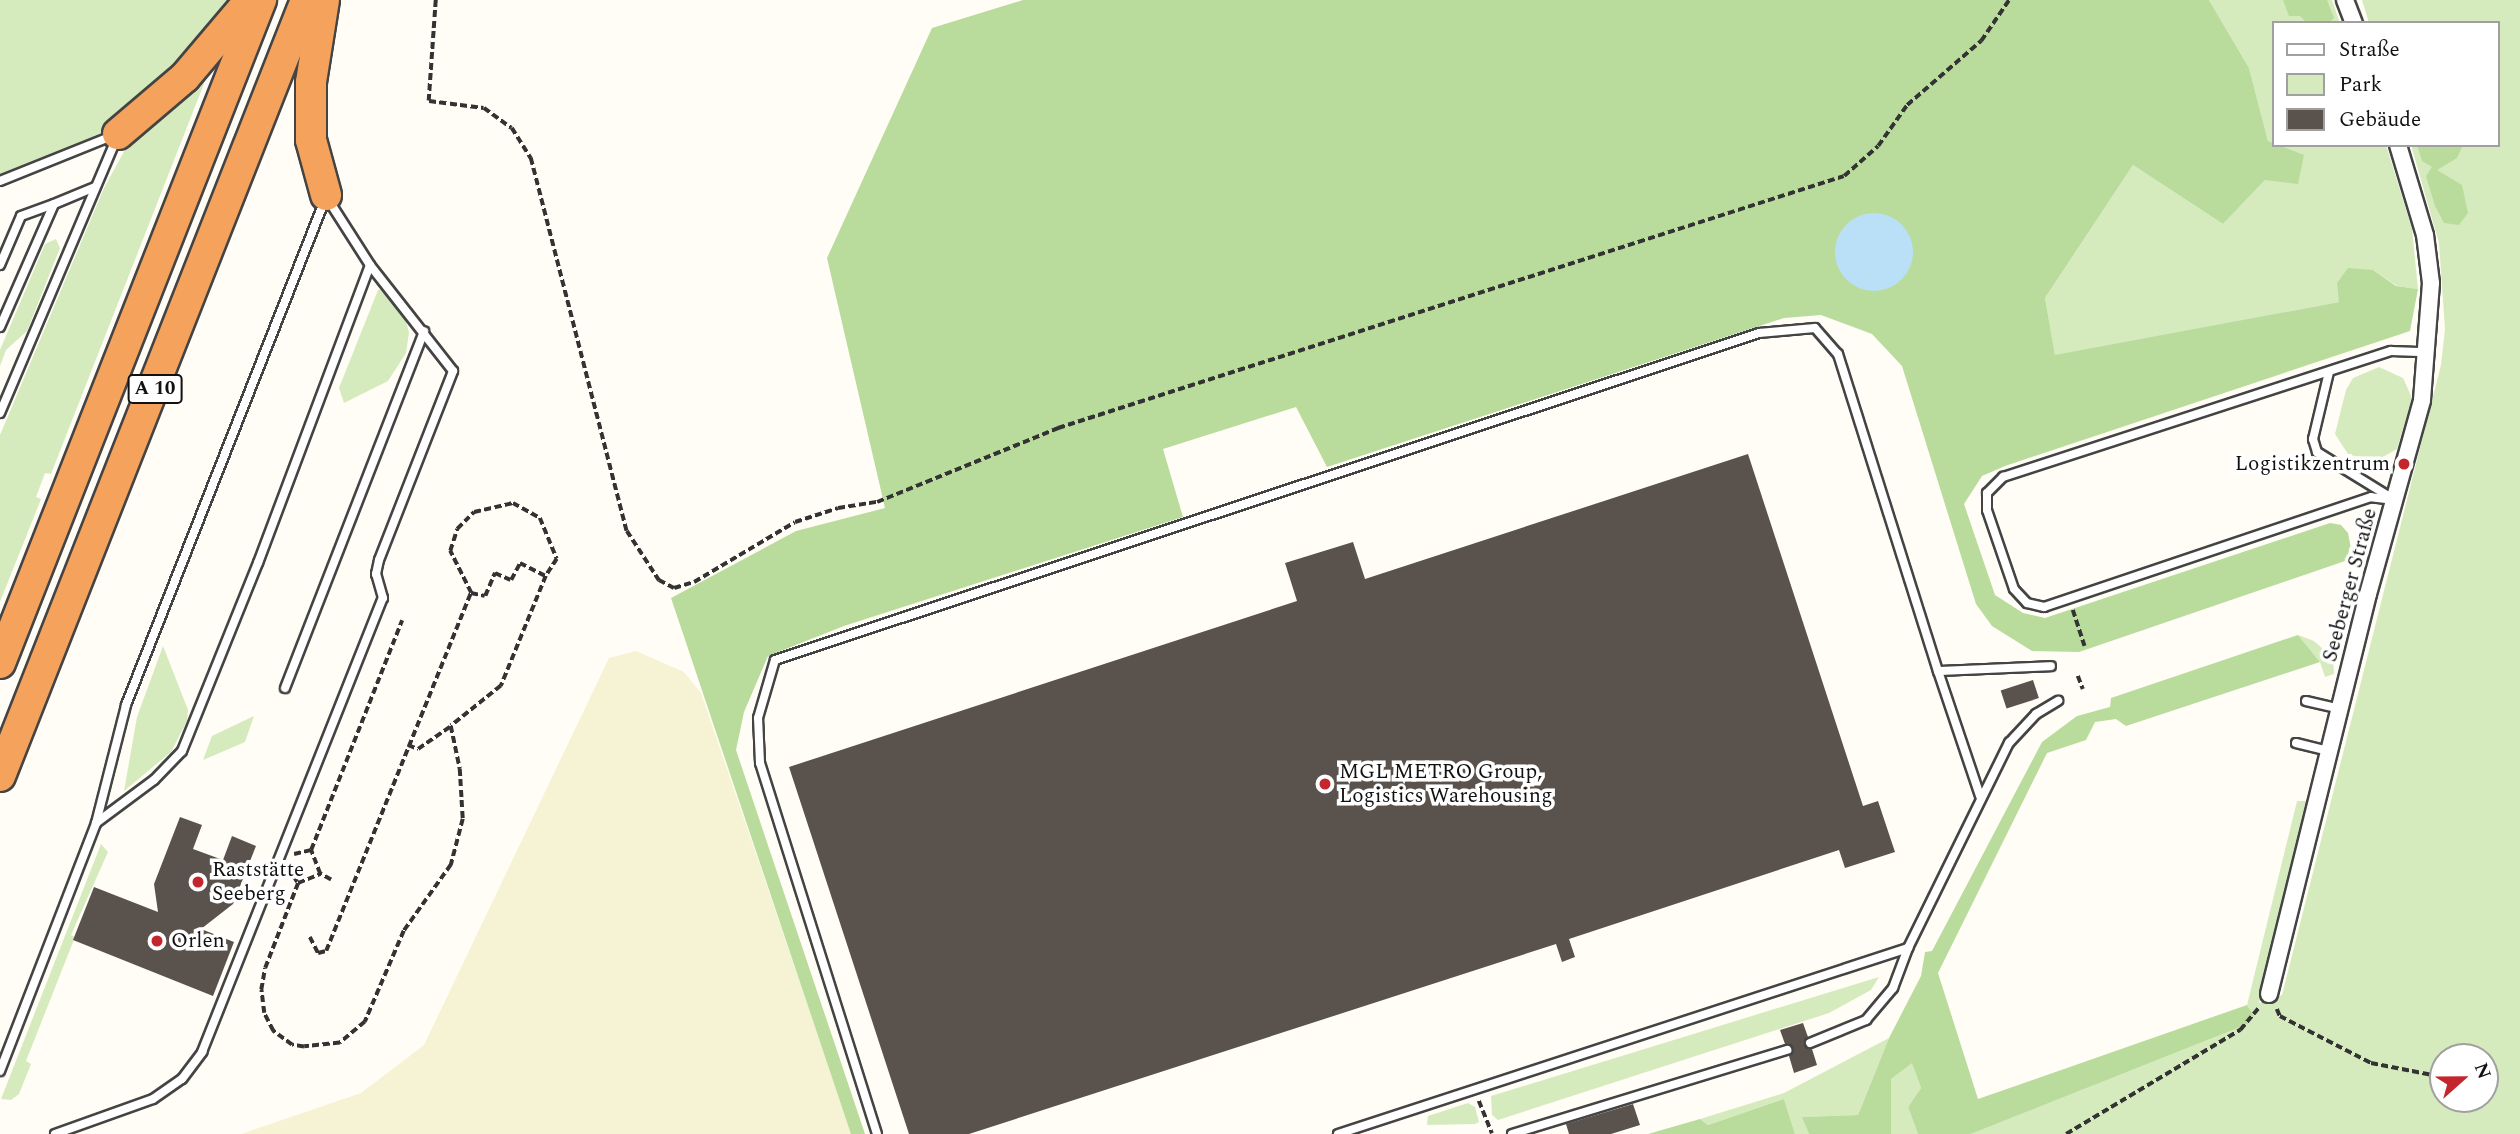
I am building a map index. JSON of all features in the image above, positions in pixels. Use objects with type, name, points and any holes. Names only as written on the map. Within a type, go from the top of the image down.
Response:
[{"type":"highway","points":[[118,134],[186,77],[250,0]]},
{"type":"highway","name":"A 10","points":[[0,663],[261,0]]},
{"type":"highway","name":"A 10","points":[[0,776],[306,0]]},
{"type":"highway","points":[[324,0],[311,82],[311,139],[326,195]]},
{"type":"street","points":[[2345,0],[2353,21]]},
{"type":"street","name":"Seeberger Straße","points":[[2269,994],[2329,751],[2422,400],[2428,352],[2431,283],[2425,235],[2399,147]]},
{"type":"lane","points":[[0,181],[118,134]]},
{"type":"lane","points":[[0,414],[118,134]]},
{"type":"lane","points":[[0,265],[20,216],[95,187]]},
{"type":"lane","points":[[55,1134],[153,1099],[182,1079],[202,1052],[383,598],[376,574],[379,560],[453,372],[424,331],[370,265],[326,195]]},
{"type":"lane","points":[[0,1071],[96,822],[126,705],[326,195]]},
{"type":"lane","points":[[0,327],[54,204]]},
{"type":"lane","points":[[96,822],[154,780],[182,751],[370,265]]},
{"type":"lane","points":[[877,1134],[760,763],[758,718],[775,660],[1759,333],[1815,328],[1838,354],[1980,796]]},
{"type":"lane","points":[[285,688],[424,331]]},
{"type":"lane","points":[[2394,500],[2371,497],[2044,607],[2027,603],[2014,589],[1987,510],[1987,493],[2003,477],[2391,351],[2428,352]]},
{"type":"lane","points":[[2329,372],[2313,439],[2317,452],[2394,500]]},
{"type":"lane","points":[[1938,671],[2051,666]]},
{"type":"lane","points":[[1810,1043],[1866,1020],[1893,988],[1908,948],[1980,796],[2019,731],[2058,701]]},
{"type":"lane","points":[[2306,701],[2340,709]]},
{"type":"lane","points":[[2296,743],[2329,751]]},
{"type":"lane","points":[[1346,1133],[1908,948]]},
{"type":"lane","points":[[1512,1134],[1787,1050]]},
{"type":"path","points":[[436,0],[429,102],[484,108],[512,128],[531,158],[628,531],[659,580],[674,587],[694,582],[795,522],[838,508],[877,502],[1058,428],[1844,176],[1878,146],[1907,105],[1981,41],[2009,0]]},
{"type":"path","points":[[408,745],[418,749],[501,686],[545,576],[557,559],[540,519],[513,503],[474,512],[457,529],[450,551],[455,569],[471,593],[485,596],[495,573],[511,580],[520,563],[545,576]]},
{"type":"path","points":[[310,937],[318,953],[326,951],[471,593]]},
{"type":"path","points":[[2070,598],[2085,646]]},
{"type":"path","points":[[331,880],[320,874],[311,850],[402,621]]},
{"type":"path","points":[[2078,676],[2083,689]]},
{"type":"path","points":[[320,874],[298,883],[265,968],[261,990],[264,1013],[273,1031],[292,1045],[304,1047],[340,1043],[365,1022],[404,931],[452,865],[463,819],[451,726]]},
{"type":"path","points":[[2066,1134],[2240,1030],[2269,994],[2280,1016],[2371,1063],[2429,1074]]},
{"type":"path","points":[[1475,1089],[1492,1134]]},
{"type":"shaded area","points":[[636,651],[684,672],[701,693],[852,1134],[241,1134],[361,1093],[424,1045],[609,658]]},
{"type":"green space","points":[[0,0],[228,0],[196,50],[105,132],[0,174]]},
{"type":"green space","points":[[1023,0],[2209,0],[2249,68],[2268,141],[2272,143],[2272,147],[2283,147],[2304,155],[2298,184],[2265,180],[2223,224],[2133,165],[2045,298],[2055,355],[2339,302],[2337,283],[2348,268],[2373,270],[2396,286],[2418,289],[2410,331],[2005,466],[1982,476],[1964,504],[1995,595],[2023,613],[2045,618],[2330,523],[2341,525],[2348,533],[2352,554],[2345,561],[2079,652],[2032,651],[1992,626],[1976,604],[1902,366],[1872,334],[1821,315],[1784,318],[1327,467],[1296,407],[1163,449],[1183,517],[844,626],[768,656],[744,712],[736,750],[865,1134],[851,1134],[671,598],[796,531],[885,508],[827,258],[932,28]]},
{"type":"green space","points":[[2209,0],[2332,0],[2339,21],[2272,21],[2272,143],[2268,141],[2249,68]]},
{"type":"green space","points":[[2283,0],[2327,0],[2334,18],[2331,21],[2305,21],[2300,16],[2289,16]]},
{"type":"green space","points":[[2362,0],[2520,0],[2520,1134],[1971,1134],[2248,1024],[2254,1016],[2247,1005],[2297,801],[2308,801],[2259,1003],[2282,995],[2441,365],[2445,329],[2439,243],[2412,147],[2499,147],[2499,21],[2368,21]]},
{"type":"green space","points":[[209,71],[51,474],[45,473],[36,497],[41,499],[0,602],[0,435],[104,188],[132,137]]},
{"type":"green space","points":[[2387,147],[2412,229],[2418,289],[2397,286],[2373,270],[2339,302],[2055,356],[2045,298],[2133,165],[2223,224],[2265,180],[2282,148]]},
{"type":"green space","points":[[2418,147],[2462,147],[2457,158],[2437,170],[2462,185],[2468,213],[2459,225],[2444,223],[2435,206],[2426,176],[2432,167],[2422,161]]},
{"type":"green space","points":[[56,239],[60,248],[27,331],[6,350],[0,366],[0,350],[45,244]]},
{"type":"green space","points":[[386,288],[404,314],[409,333],[406,353],[388,381],[344,403],[339,388],[378,290]]},
{"type":"green space","points":[[2379,367],[2403,378],[2412,398],[2397,449],[2374,462],[2348,454],[2335,434],[2346,390],[2353,378]]},
{"type":"green space","points":[[2298,635],[2314,641],[2333,658],[2334,674],[2325,677],[2320,662]]},
{"type":"green space","points":[[2298,635],[2320,662],[2126,726],[2116,719],[2095,722],[2086,740],[2047,753],[1938,973],[1978,1099],[2247,1005],[2254,1016],[2248,1024],[1971,1134],[1918,1134],[1908,1107],[1921,1088],[1912,1063],[1891,1079],[1891,1134],[1809,1134],[1802,1117],[1858,1115],[1889,1038],[1921,976],[1925,952],[1932,951],[2042,742],[2077,716],[2110,707],[2111,698]]},
{"type":"green space","points":[[163,646],[188,710],[187,721],[171,752],[124,791],[137,717]]},
{"type":"green space","points":[[254,716],[245,742],[203,760],[212,736]]},
{"type":"green space","points":[[101,844],[108,852],[71,935],[75,937],[26,1061],[31,1064],[19,1094],[11,1100],[1,1099]]},
{"type":"green space","points":[[1879,977],[1871,990],[1829,1013],[1498,1120],[1492,1115],[1491,1096]]},
{"type":"green space","points":[[1889,1038],[1858,1115],[1803,1117],[1809,1134],[1795,1134],[1784,1099],[1708,1125],[1700,1119],[1784,1093]]},
{"type":"green space","points":[[1912,1062],[1921,1088],[1908,1107],[1918,1134],[1891,1134],[1891,1079]]},
{"type":"green space","points":[[1784,1099],[1795,1134],[1648,1134],[1700,1119],[1708,1125]]},
{"type":"green space","points":[[1468,1103],[1475,1107],[1479,1122],[1427,1125],[1428,1116]]},
{"type":"water","points":[[1866,213],[1882,213],[1896,219],[1907,230],[1913,244],[1913,260],[1907,274],[1896,285],[1882,291],[1866,291],[1852,285],[1841,274],[1835,260],[1835,244],[1841,230],[1852,219]]},
{"type":"building","name":"MGL METRO Group, Logistics Warehousing","points":[[1748,454],[1863,806],[1878,801],[1895,852],[1845,868],[1839,850],[1569,939],[1575,957],[1562,962],[1556,944],[969,1134],[909,1134],[789,767],[1297,601],[1285,563],[1353,542],[1365,579]]},
{"type":"building","points":[[2033,680],[2039,698],[2007,709],[2001,691]]},
{"type":"building","points":[[180,817],[202,825],[193,849],[223,860],[232,836],[256,846],[233,904],[201,929],[234,942],[213,996],[73,940],[94,887],[158,912],[154,884]]},
{"type":"building","points":[[1803,1023],[1808,1037],[1804,1045],[1812,1049],[1817,1065],[1794,1073],[1789,1056],[1793,1047],[1785,1044],[1780,1030]]},
{"type":"building","points":[[1633,1104],[1640,1125],[1611,1134],[1569,1134],[1566,1124]]},
{"type":"place","name":"Logistikzentrum","points":[[2404,464]]},
{"type":"place","name":"MGL METRO Group, Logistics Warehousing","points":[[1325,784]]},
{"type":"place","name":"Raststätte Seeberg","points":[[198,882]]},
{"type":"place","name":"Orlen","points":[[157,941]]}]
